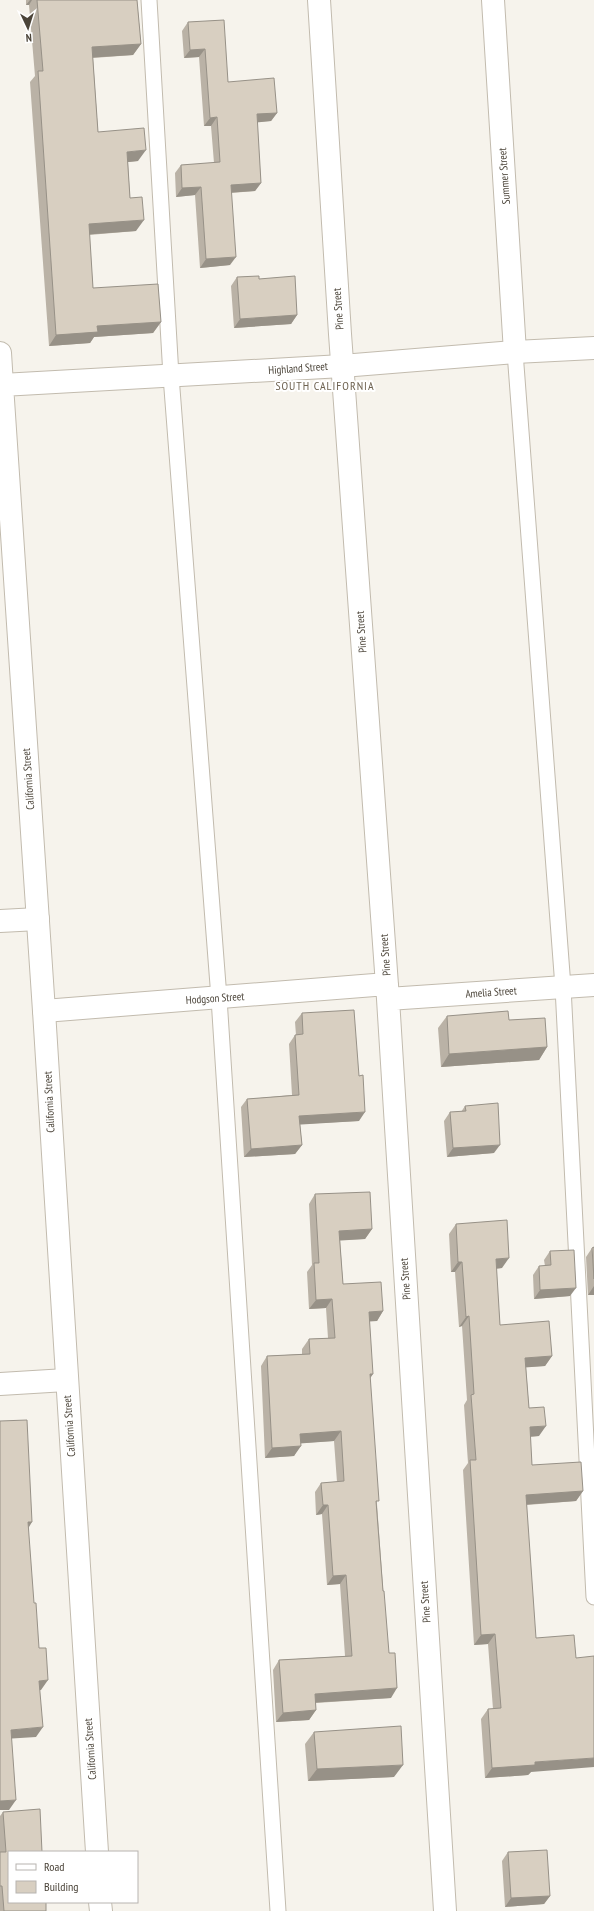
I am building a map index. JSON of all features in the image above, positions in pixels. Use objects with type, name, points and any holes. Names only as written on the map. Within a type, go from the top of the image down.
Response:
[{"type":"street","name":"Pine Street","points":[[319,0],[342,366],[387,992],[444,1911]]},
{"type":"street","name":"Summer Street","points":[[493,0],[515,352]]},
{"type":"street","name":"Highland Street","points":[[2,385],[342,366],[515,352],[594,348]]},
{"type":"street","name":"California Street","points":[[0,353],[44,1011],[66,1380],[97,1851]]},
{"type":"street","points":[[0,921],[38,919]]},
{"type":"street","name":"Amelia Street","points":[[387,992],[563,987],[594,984]]},
{"type":"street","name":"Hodgson Street","points":[[44,1011],[219,998],[387,992]]},
{"type":"street","points":[[0,1384],[66,1380]]},
{"type":"lane","points":[[149,0],[171,376],[219,998],[278,1911]]},
{"type":"lane","points":[[515,352],[563,987],[594,1597]]},
{"type":"building","points":[[37,0],[137,0],[141,44],[92,47],[98,132],[144,128],[146,150],[127,152],[130,198],[142,197],[144,220],[89,224],[93,288],[158,284],[161,322],[97,326],[98,332],[56,335],[38,71],[43,71]]},
{"type":"building","points":[[224,20],[228,82],[274,78],[277,113],[257,114],[261,183],[231,185],[236,257],[206,259],[201,187],[182,188],[181,165],[220,162],[217,117],[210,118],[205,49],[190,50],[188,22]]},
{"type":"building","points":[[259,276],[259,279],[295,276],[297,315],[240,319],[237,277]]},
{"type":"building","points":[[354,1010],[359,1076],[363,1075],[365,1112],[299,1116],[302,1145],[251,1149],[247,1099],[299,1095],[295,1035],[303,1034],[302,1013]]},
{"type":"building","points":[[508,1011],[509,1020],[545,1018],[547,1047],[449,1054],[447,1016]]},
{"type":"building","points":[[498,1103],[500,1145],[453,1148],[450,1112],[466,1111],[465,1106]]},
{"type":"building","points":[[370,1192],[372,1229],[339,1231],[343,1284],[381,1282],[383,1311],[369,1312],[373,1374],[370,1374],[379,1501],[376,1501],[383,1591],[389,1653],[395,1653],[397,1688],[315,1694],[316,1710],[283,1713],[279,1660],[352,1656],[346,1575],[333,1576],[328,1505],[323,1505],[321,1483],[344,1481],[341,1431],[300,1434],[301,1446],[272,1448],[267,1356],[310,1354],[309,1339],[335,1338],[332,1299],[316,1300],[314,1263],[319,1263],[315,1194]]},
{"type":"building","points":[[507,1220],[509,1258],[496,1259],[500,1325],[549,1321],[552,1356],[525,1358],[529,1408],[544,1407],[546,1426],[530,1427],[532,1465],[581,1462],[583,1491],[526,1495],[536,1638],[574,1635],[576,1658],[594,1656],[594,1758],[535,1762],[535,1765],[492,1768],[488,1709],[501,1708],[495,1634],[481,1635],[470,1460],[476,1460],[471,1395],[474,1394],[469,1316],[466,1317],[462,1262],[458,1262],[456,1224]]},
{"type":"building","points":[[594,1247],[594,1279],[592,1248]]},
{"type":"building","points":[[574,1250],[576,1288],[540,1290],[539,1266],[551,1265],[550,1251]]},
{"type":"building","points":[[27,1420],[32,1522],[28,1522],[34,1603],[36,1603],[39,1648],[46,1648],[48,1680],[39,1681],[43,1727],[11,1730],[16,1800],[0,1801],[0,1421]]},
{"type":"building","points":[[401,1726],[403,1765],[317,1769],[314,1732]]},
{"type":"building","points":[[40,1809],[42,1851],[8,1851],[8,1903],[46,1903],[46,1911],[4,1911],[2,1886],[0,1886],[0,1852],[6,1852],[3,1812]]},
{"type":"building","points":[[547,1850],[550,1896],[511,1898],[508,1852]]},
{"type":"district","name":"SOUTH CALIFORNIA","points":[[325,386]]}]
